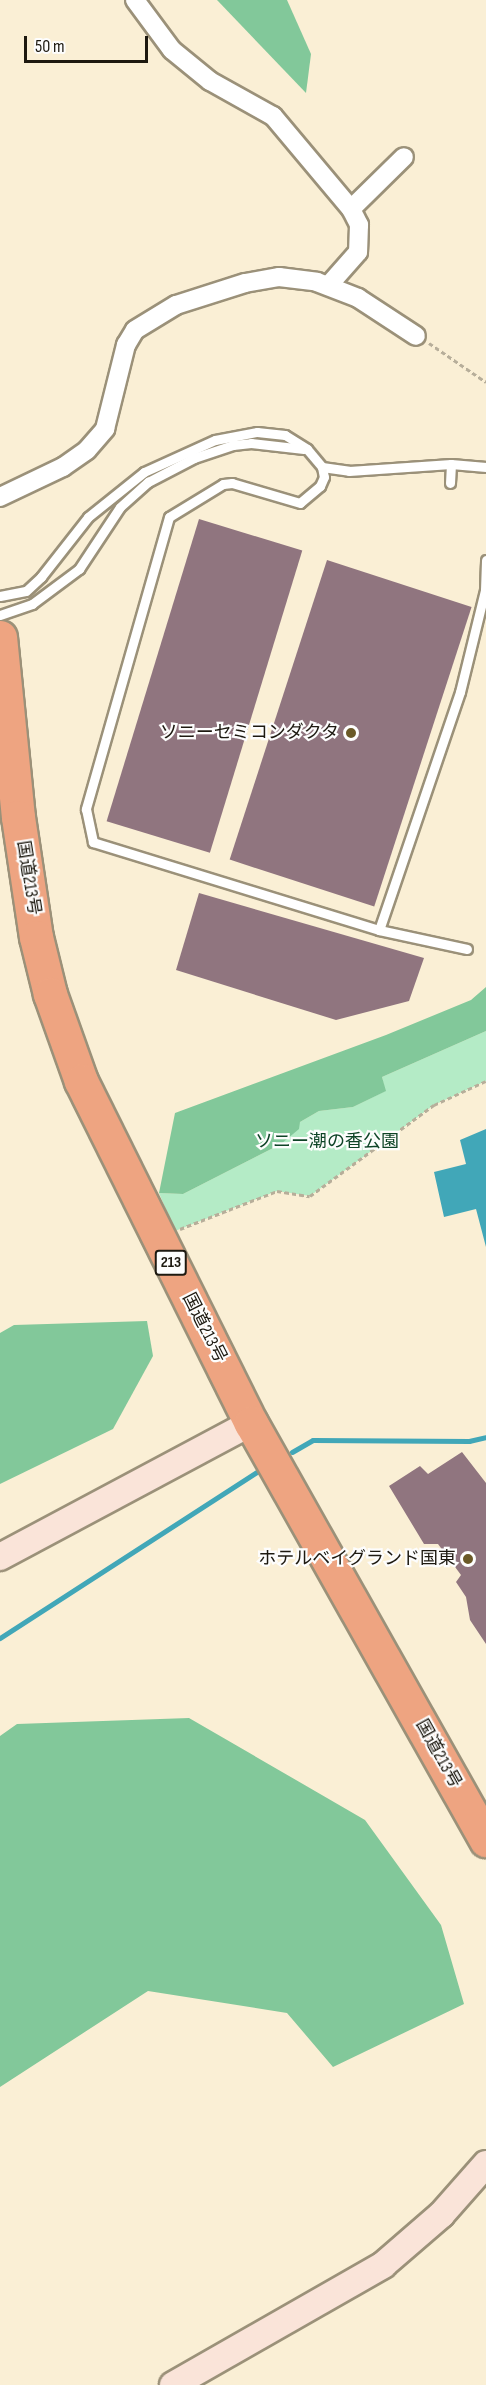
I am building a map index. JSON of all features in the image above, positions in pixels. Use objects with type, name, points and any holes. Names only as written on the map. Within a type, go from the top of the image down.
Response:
[{"type":"highway","name":"国道213号","points":[[0,637],[9,818],[50,994],[81,1081],[251,1423],[486,1840]]},
{"type":"street","points":[[135,0],[172,50],[210,81],[273,117],[351,209],[359,225],[358,252],[328,286]]},
{"type":"street","points":[[351,209],[404,158]]},
{"type":"street","points":[[0,497],[63,467],[96,440],[105,429],[126,345],[135,330],[156,315],[208,293],[279,277],[328,286],[375,306],[416,336]]},
{"type":"street","points":[[0,1557],[251,1423]]},
{"type":"street","points":[[173,2385],[383,2265],[441,2215],[486,2164]]},
{"type":"lane","points":[[0,596],[26,591],[41,577],[88,517],[144,472],[214,440],[257,432],[285,435],[307,449],[322,467],[349,471],[451,464],[486,467]]},
{"type":"lane","points":[[0,615],[32,604],[79,569],[120,507],[148,482],[194,458],[233,445],[251,443],[307,449]]},
{"type":"lane","points":[[450,483],[451,464]]},
{"type":"lane","points":[[322,467],[320,486],[300,503],[232,483],[223,484],[169,517],[86,809],[93,842],[379,930],[467,949]]},
{"type":"lane","points":[[379,930],[460,692],[485,590],[486,560]]},
{"type":"path","points":[[176,1231],[277,1191],[310,1196],[434,1104],[486,1081]]},
{"type":"green space","points":[[217,0],[287,0],[311,54],[306,93]]},
{"type":"green space","points":[[486,987],[486,1031],[382,1077],[386,1091],[353,1107],[319,1111],[300,1122],[299,1129],[281,1144],[183,1194],[159,1193],[175,1113],[386,1035],[471,1000]]},
{"type":"green space","name":"ソニー潮の香公園","points":[[486,1031],[486,1081],[434,1105],[310,1196],[277,1191],[175,1231],[159,1193],[183,1194],[281,1144],[300,1122],[319,1111],[353,1107],[385,1091],[382,1077]]},
{"type":"green space","points":[[147,1321],[153,1356],[113,1429],[0,1484],[0,1333],[14,1325]]},
{"type":"green space","points":[[189,1718],[365,1820],[441,1925],[464,2004],[333,2067],[287,2013],[148,1991],[0,2087],[0,1736],[17,1724]]},
{"type":"water","points":[[486,1129],[486,1247],[476,1209],[444,1217],[434,1172],[466,1164],[460,1140]]},
{"type":"building","points":[[199,519],[302,551],[210,853],[107,821]]},
{"type":"building","name":"ソニーセミコンダクタ","points":[[327,560],[472,607],[374,907],[230,860]]},
{"type":"building","points":[[199,893],[424,958],[409,1001],[336,1020],[176,970]]},
{"type":"building","name":"ホテルベイグランド国東","points":[[462,1452],[486,1483],[486,1644],[470,1620],[466,1597],[456,1582],[461,1575],[438,1544],[424,1544],[389,1486],[420,1466],[428,1474]]},
{"type":"waterway","points":[[292,1452],[313,1440],[469,1441],[486,1437]]},
{"type":"waterway","points":[[0,1638],[257,1472]]},
{"type":"place","name":"ソニーセミコンダクタ","points":[[351,733]]},
{"type":"place","name":"ホテルベイグランド国東","points":[[468,1559]]}]
